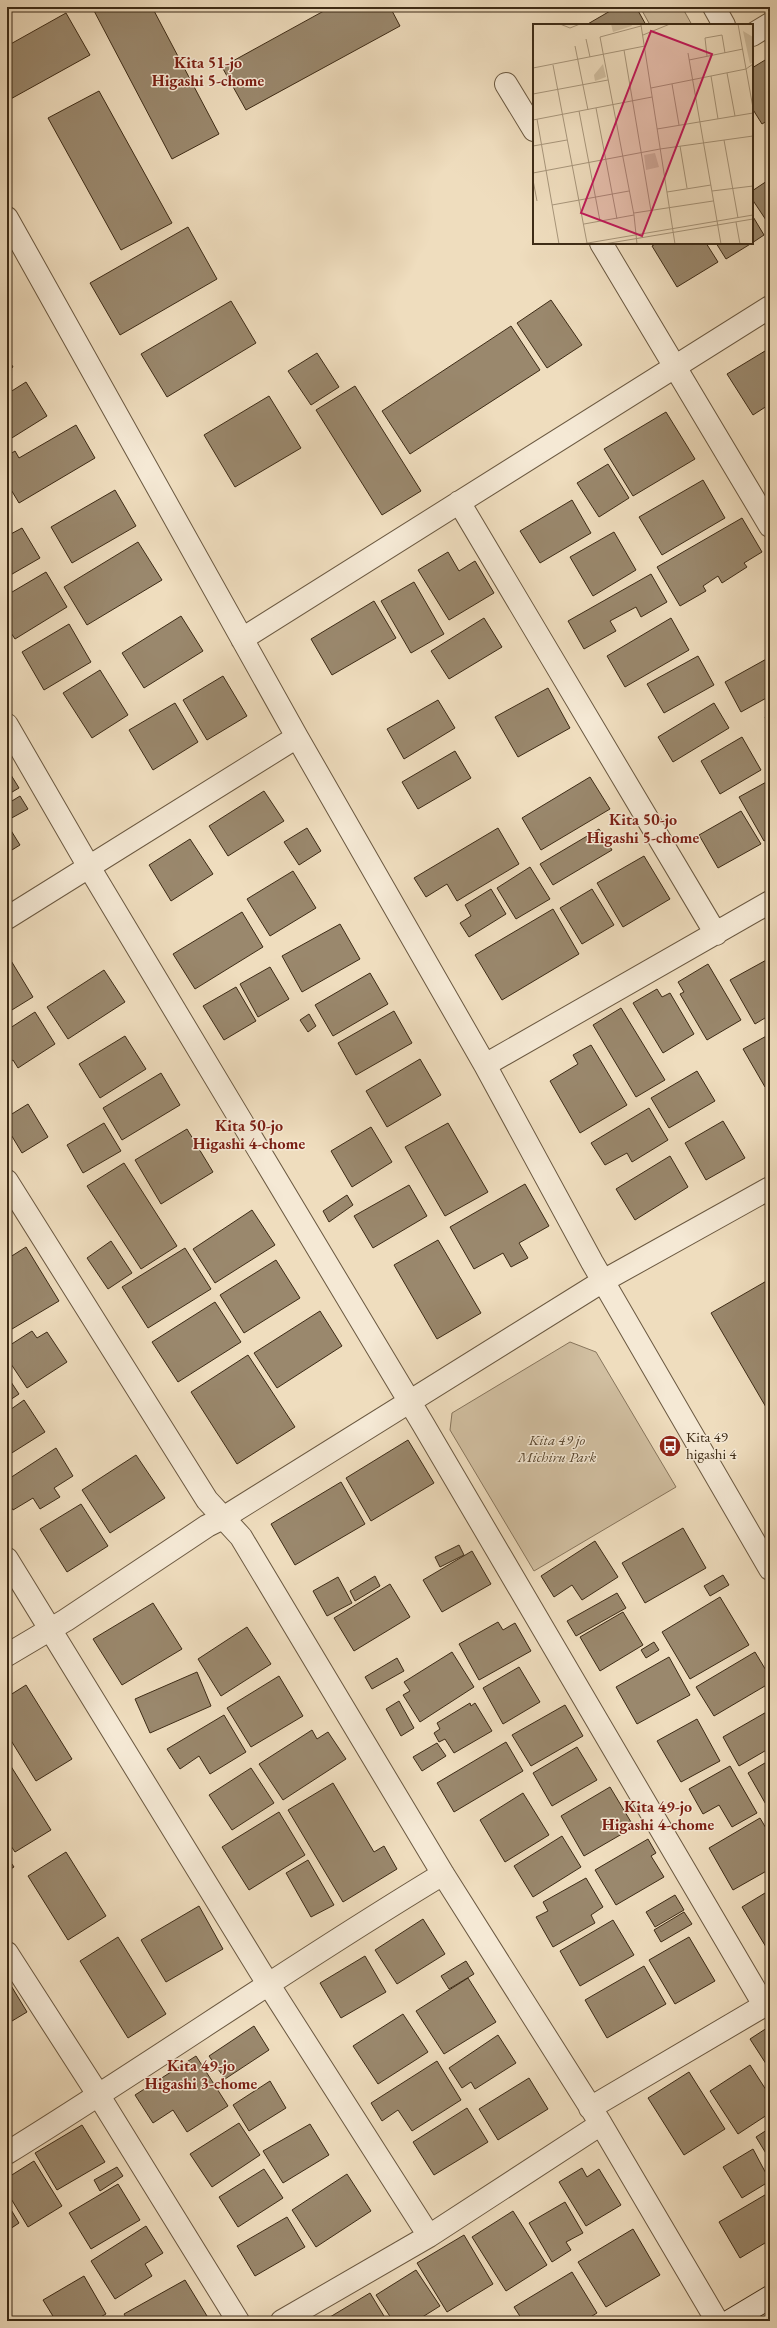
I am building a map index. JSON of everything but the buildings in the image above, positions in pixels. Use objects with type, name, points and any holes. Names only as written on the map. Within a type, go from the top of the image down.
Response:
[{"type":"street","points":[[714,7],[723,24]]},
{"type":"street","points":[[753,34],[770,24]]},
{"type":"street","points":[[506,84],[533,128]]},
{"type":"street","points":[[7,218],[242,640],[485,1065],[603,1281],[770,1569]]},
{"type":"street","points":[[601,244],[770,526]]},
{"type":"street","points":[[242,640],[770,307]]},
{"type":"street","points":[[459,502],[716,934]]},
{"type":"street","points":[[7,725],[89,867],[767,2004],[595,2116],[429,2236],[282,2321]]},
{"type":"street","points":[[7,918],[297,737]]},
{"type":"street","points":[[485,1065],[770,902]]},
{"type":"street","points":[[7,1181],[207,1500],[241,1537],[443,1874],[595,2116],[717,2321]]},
{"type":"street","points":[[7,1655],[50,1629],[207,1526],[223,1518],[603,1281],[770,1188]]},
{"type":"street","points":[[7,1559],[269,1984],[429,2236]]},
{"type":"street","points":[[7,2153],[99,2096],[269,1984],[443,1874]]},
{"type":"street","points":[[7,1953],[99,2096],[238,2321]]},
{"type":"street","points":[[730,2321],[770,2297]]},
{"type":"green space","points":[[640,7],[682,7],[691,24],[649,24]]},
{"type":"green space","name":"Kita 49 jo Michiru Park","points":[[570,1342],[596,1352],[676,1487],[534,1571],[450,1430],[452,1413]]},
{"type":"place","name":"Kita 49 higashi 4","points":[[670,1446]]},
{"type":"district","name":"Kita 51-jo Higashi 5-chome","points":[[208,71]]},
{"type":"district","name":"Kita 50-jo Higashi 5-chome","points":[[643,828]]},
{"type":"district","name":"Kita 50-jo Higashi 4-chome","points":[[249,1134]]},
{"type":"district","name":"Kita 49-jo Higashi 4-chome","points":[[658,1815]]},
{"type":"district","name":"Kita 49-jo Higashi 3-chome","points":[[201,2074]]}]
